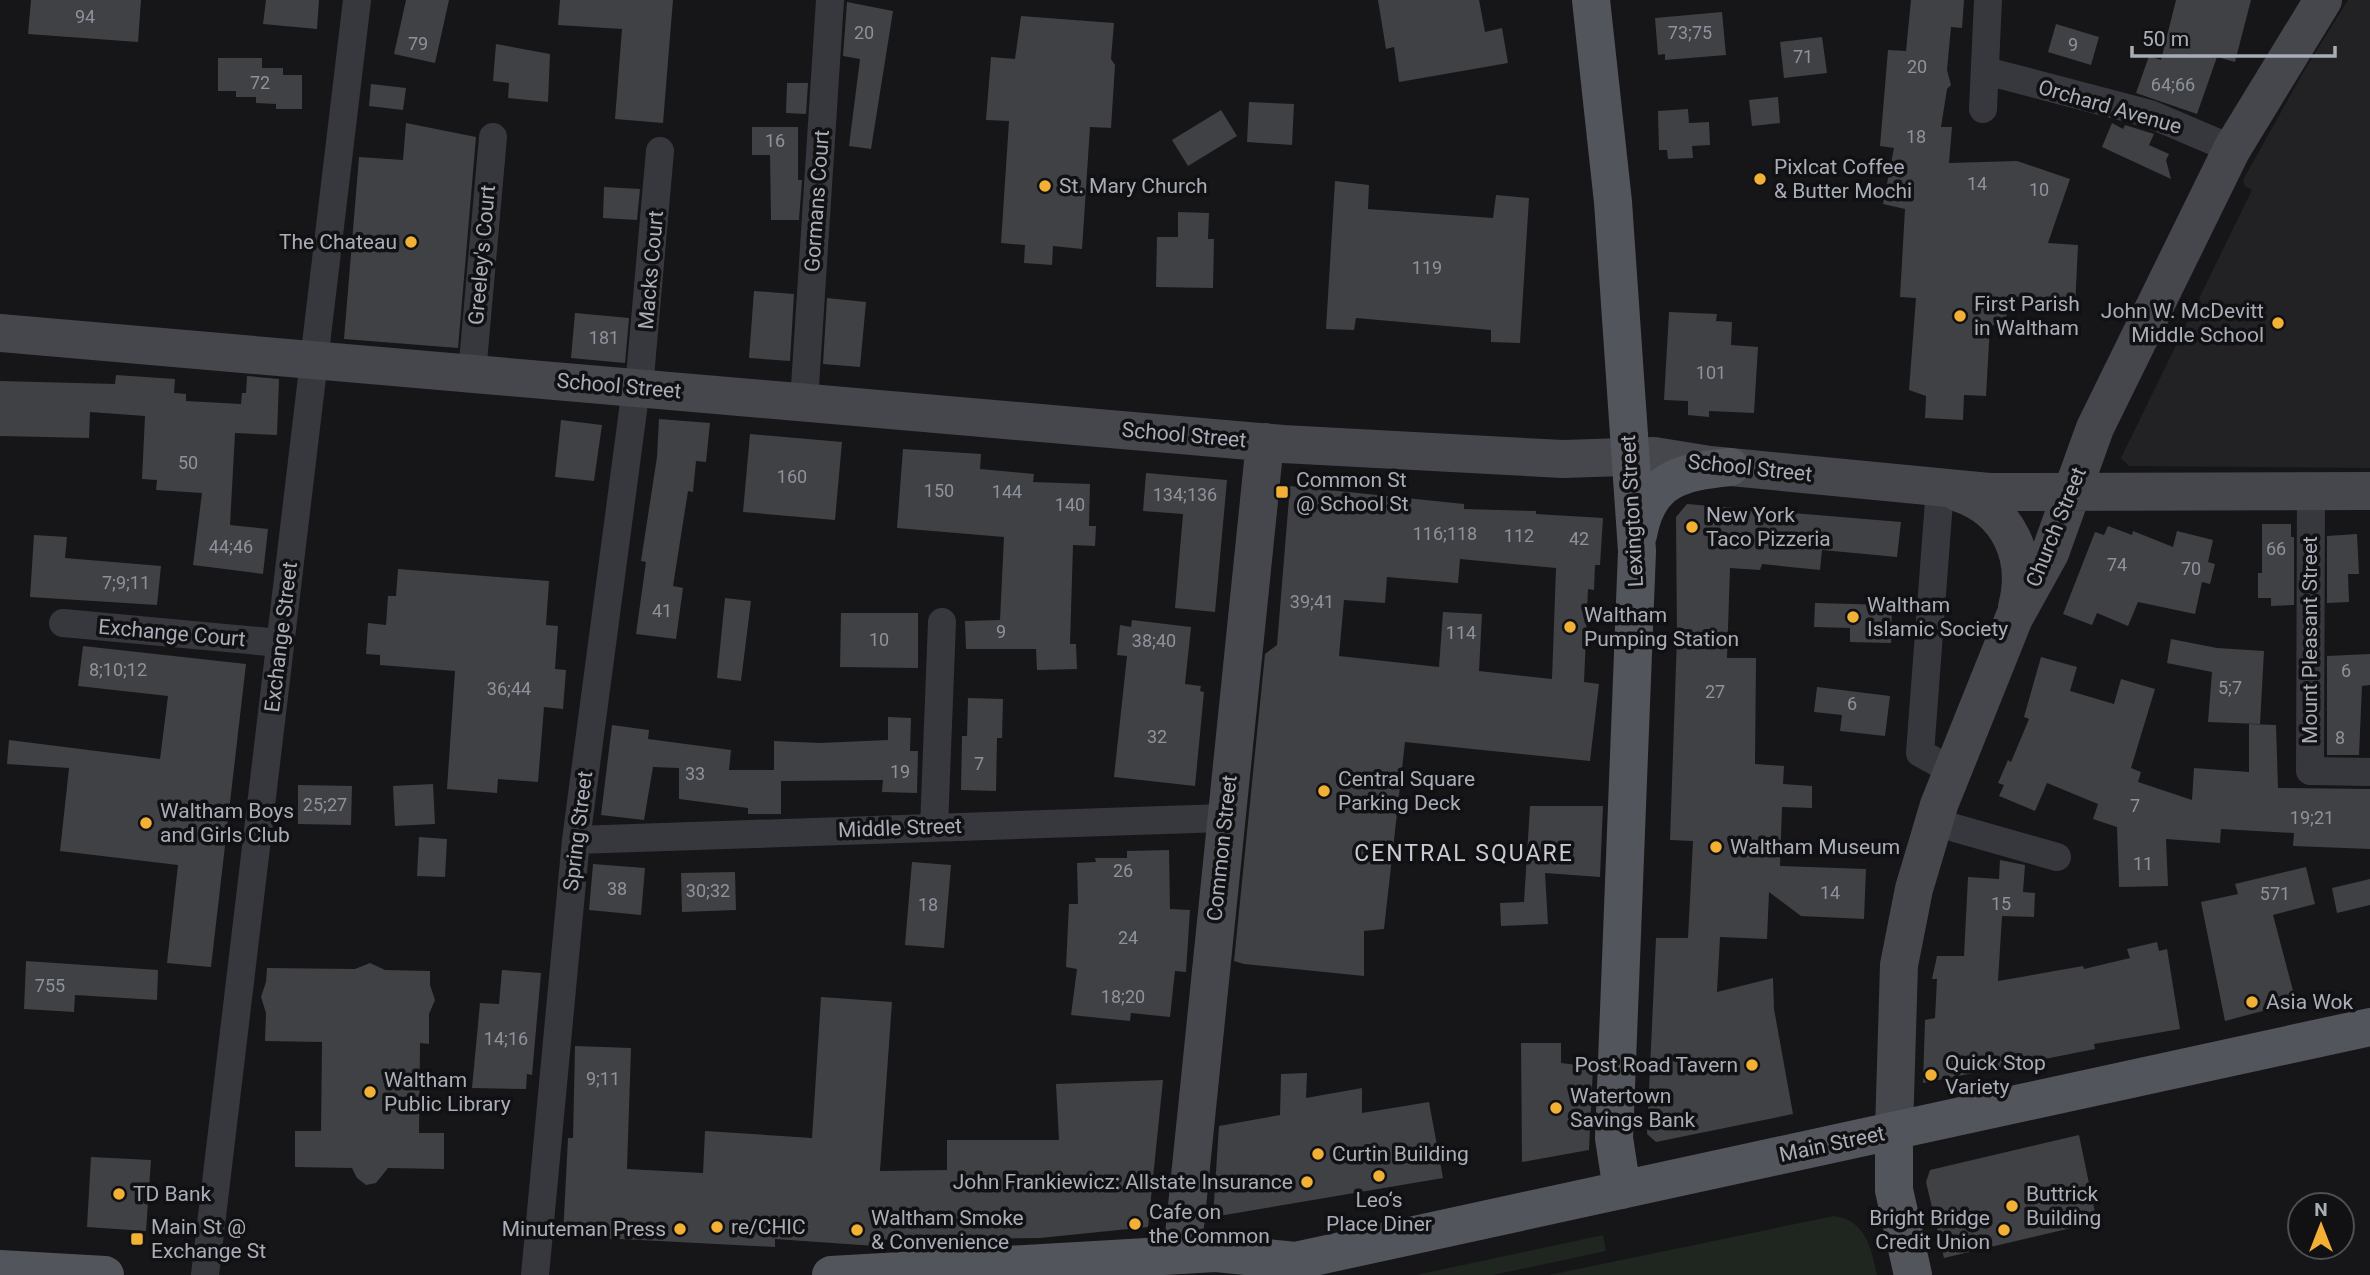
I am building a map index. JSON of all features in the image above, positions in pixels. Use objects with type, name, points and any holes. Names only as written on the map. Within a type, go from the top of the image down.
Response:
[{"type":"main road","name":"Lexington Street","points":[[1591,0],[1613,202],[1637,551],[1614,1138],[1622,1190]]},
{"type":"main road","points":[[1637,551],[1646,507],[1661,486],[1688,473],[1730,467]]},
{"type":"main road","name":"Main Street","points":[[831,1275],[1181,1265],[1240,1254],[1277,1270],[1622,1190],[2370,1027]]},
{"type":"main road","points":[[1895,1131],[1895,1191],[1913,1275]]},
{"type":"main road","points":[[0,1269],[105,1275]]},
{"type":"street","name":"Exchange Street","points":[[205,1275],[357,0]]},
{"type":"street","name":"Gormans Court","points":[[804,402],[830,0]]},
{"type":"street","points":[[1983,109],[1988,0]]},
{"type":"street","name":"Church Street","points":[[1895,1131],[1899,965],[1914,889],[1953,771],[2014,618],[2050,553],[2095,428],[2232,149],[2323,0]]},
{"type":"street","name":"Orchard Avenue","points":[[1986,71],[2150,114],[2232,149]]},
{"type":"street","name":"Greeley's Court","points":[[472,373],[493,137]]},
{"type":"street","name":"Macks Court","points":[[638,388],[660,151]]},
{"type":"street","name":"School Street","points":[[0,333],[1265,442],[1563,458],[1629,456],[2003,493],[2370,491]]},
{"type":"street","name":"Spring Street","points":[[535,1275],[576,841],[638,388]]},
{"type":"street","name":"Common Street","points":[[1181,1265],[1224,818],[1265,442]]},
{"type":"street","points":[[1953,771],[1920,753],[1940,488],[1982,503],[2007,527],[2017,547],[2021,568],[2021,590],[2014,618]]},
{"type":"street","name":"Mount Pleasant Street","points":[[2311,491],[2310,771],[2370,772]]},
{"type":"street","points":[[934,827],[942,622]]},
{"type":"street","name":"Exchange Court","points":[[63,623],[280,643]]},
{"type":"street","name":"Middle Street","points":[[576,841],[1224,818]]},
{"type":"street","points":[[1934,822],[2057,857]]},
{"type":"shaded area","name":"John W. McDevitt Middle School","points":[[2348,0],[2370,0],[2370,468],[2129,466],[2121,458],[2252,190],[2245,186],[2243,180],[2305,69]]},
{"type":"shaded area","points":[[1834,1216],[1853,1223],[1860,1229],[1869,1246],[1877,1275],[1549,1275]]},
{"type":"shaded area","points":[[1603,1235],[1606,1251],[1493,1275],[1416,1275]]},
{"type":"building","points":[[31,0],[141,0],[138,42],[28,34]]},
{"type":"building","points":[[266,0],[319,0],[317,29],[263,24]]},
{"type":"building","points":[[406,0],[449,0],[435,63],[394,54]]},
{"type":"building","points":[[560,0],[673,0],[663,123],[615,119],[622,29],[558,25]]},
{"type":"building","points":[[1378,0],[1479,0],[1485,32],[1502,28],[1508,63],[1399,82],[1394,47],[1386,49]]},
{"type":"building","points":[[1911,0],[1964,0],[1962,28],[1951,27],[1947,70],[1951,85],[1947,89],[1941,127],[1952,127],[1949,163],[2017,161],[2070,179],[2048,243],[2078,245],[2075,308],[2051,306],[2051,299],[2007,296],[2006,326],[1990,325],[1986,396],[1964,395],[1963,420],[1925,418],[1926,396],[1909,390],[1916,298],[1900,297],[1905,209],[1883,204],[1894,148],[1880,146],[1888,50],[1906,51]]},
{"type":"building","points":[[2176,0],[2251,0],[2235,62],[2217,57],[2197,114],[2136,93],[2149,56],[2161,60]]},
{"type":"building","points":[[847,2],[893,11],[871,149],[849,146],[860,59],[843,56]]},
{"type":"building","points":[[1722,12],[1726,55],[1665,60],[1665,54],[1658,55],[1655,18]]},
{"type":"building","name":"St. Mary Church","points":[[1021,16],[1114,23],[1111,59],[1115,65],[1111,128],[1090,127],[1082,249],[1053,246],[1052,265],[1024,263],[1025,245],[1001,243],[1009,121],[986,120],[991,57],[1015,59]]},
{"type":"building","points":[[2056,24],[2099,37],[2091,65],[2048,52]]},
{"type":"building","points":[[1822,37],[1827,73],[1784,78],[1780,42]]},
{"type":"building","points":[[496,44],[550,54],[548,102],[508,98],[509,83],[493,81]]},
{"type":"building","points":[[218,58],[262,58],[262,68],[283,68],[283,75],[302,75],[302,109],[276,109],[276,104],[256,103],[256,97],[236,97],[236,91],[218,91]]},
{"type":"building","points":[[787,83],[808,83],[806,114],[786,113]]},
{"type":"building","points":[[371,84],[406,88],[403,110],[369,106]]},
{"type":"building","points":[[1778,97],[1780,123],[1752,126],[1749,100]]},
{"type":"building","points":[[1249,102],[1294,104],[1292,145],[1247,142]]},
{"type":"building","points":[[1688,109],[1689,123],[1709,122],[1710,145],[1692,146],[1693,158],[1668,159],[1667,150],[1659,150],[1658,111]]},
{"type":"building","points":[[1221,110],[1237,136],[1188,166],[1172,140]]},
{"type":"building","name":"The Chateau","points":[[406,123],[476,137],[458,348],[344,339],[359,157],[403,160]]},
{"type":"building","points":[[2112,123],[2123,129],[2125,125],[2154,134],[2149,145],[2169,154],[2166,160],[2171,179],[2102,147]]},
{"type":"building","points":[[752,127],[798,127],[798,180],[802,180],[799,220],[771,220],[770,155],[752,155]]},
{"type":"building","points":[[1335,181],[1369,185],[1368,209],[1493,218],[1496,195],[1529,198],[1520,343],[1491,342],[1491,330],[1356,318],[1354,330],[1326,329]]},
{"type":"building","points":[[604,187],[640,189],[637,220],[603,218]]},
{"type":"building","points":[[1178,212],[1209,213],[1208,239],[1214,239],[1213,288],[1156,287],[1157,237],[1178,237]]},
{"type":"building","points":[[754,291],[794,294],[790,361],[749,358]]},
{"type":"building","points":[[827,298],[866,302],[860,367],[823,364]]},
{"type":"building","points":[[1669,312],[1717,314],[1716,321],[1732,322],[1731,345],[1758,347],[1754,413],[1709,411],[1709,417],[1688,415],[1688,401],[1664,400]]},
{"type":"building","points":[[575,313],[629,318],[625,363],[571,358]]},
{"type":"building","points":[[116,375],[175,379],[174,393],[186,394],[186,401],[241,404],[242,393],[246,393],[247,376],[279,379],[277,435],[235,433],[230,525],[268,529],[263,574],[193,565],[202,493],[156,490],[157,480],[142,479],[145,416],[90,412],[89,438],[0,436],[0,381],[115,384]]},
{"type":"building","points":[[659,419],[710,423],[706,462],[696,461],[693,492],[688,491],[673,586],[683,588],[676,639],[636,634],[646,562],[641,561],[657,457]]},
{"type":"building","points":[[561,420],[602,425],[594,481],[555,477]]},
{"type":"building","points":[[750,434],[842,442],[835,520],[743,512]]},
{"type":"building","points":[[903,449],[981,454],[980,469],[1034,474],[1033,482],[1090,484],[1089,526],[1096,526],[1095,546],[1073,545],[1070,644],[1076,644],[1077,669],[1037,670],[1036,649],[966,649],[965,621],[1000,620],[1004,537],[897,528]]},
{"type":"building","points":[[1146,473],[1227,480],[1215,612],[1175,608],[1183,514],[1143,511]]},
{"type":"building","name":"Central Square Parking Deck","points":[[1290,486],[1464,504],[1464,509],[1536,511],[1536,514],[1603,518],[1600,565],[1595,565],[1594,590],[1588,589],[1584,682],[1599,684],[1590,761],[1405,742],[1384,929],[1364,931],[1364,976],[1234,961],[1265,654],[1277,645]],"holes":[[[1460,559],[1556,568],[1552,679],[1479,671],[1482,614],[1443,612],[1439,667],[1339,656],[1344,600],[1385,603],[1387,577],[1458,583]]]},
{"type":"building","points":[[1687,504],[1901,522],[1897,557],[1822,550],[1820,570],[1762,564],[1760,570],[1730,568],[1727,658],[1756,658],[1755,764],[1784,766],[1783,784],[1812,786],[1812,808],[1782,807],[1780,866],[1866,869],[1864,919],[1801,916],[1769,892],[1767,939],[1720,937],[1717,992],[1773,978],[1774,1009],[1793,1114],[1656,1142],[1647,1134],[1656,938],[1688,938],[1693,841],[1670,840],[1677,637],[1676,517]]},
{"type":"building","points":[[2262,524],[2291,524],[2291,537],[2294,537],[2294,605],[2271,606],[2271,598],[2258,598],[2258,573],[2262,573]]},
{"type":"building","points":[[2108,526],[2132,535],[2133,531],[2173,547],[2177,531],[2213,540],[2208,562],[2215,564],[2210,584],[2202,582],[2195,614],[2138,602],[2128,626],[2097,613],[2092,625],[2063,614],[2095,532],[2104,535]]},
{"type":"building","points":[[2357,534],[2359,574],[2348,574],[2349,602],[2327,603],[2327,536]]},
{"type":"building","points":[[34,535],[67,537],[65,558],[161,566],[157,605],[30,597]]},
{"type":"building","points":[[398,569],[549,581],[546,625],[558,626],[555,669],[566,670],[563,709],[544,707],[538,782],[498,779],[497,793],[447,789],[455,671],[380,665],[380,655],[366,654],[368,623],[386,625],[388,596],[396,596]]},
{"type":"building","points":[[725,598],[751,601],[741,681],[717,678]]},
{"type":"building","name":"Waltham Islamic Society","points":[[1815,603],[1892,605],[1891,643],[1850,642],[1850,628],[1814,627]]},
{"type":"building","points":[[841,613],[918,613],[918,668],[840,667]]},
{"type":"building","points":[[1132,620],[1191,627],[1185,684],[1201,686],[1200,691],[1204,692],[1195,786],[1114,777],[1127,656],[1117,655],[1120,625],[1131,627]]},
{"type":"building","points":[[2171,639],[2217,648],[2264,651],[2260,724],[2208,722],[2212,672],[2167,663]]},
{"type":"building","name":"Waltham Boys and Girls Club","points":[[83,646],[246,664],[211,967],[167,963],[178,865],[60,851],[69,768],[7,764],[9,740],[160,759],[168,696],[78,686]]},
{"type":"building","points":[[2370,654],[2370,685],[2362,686],[2359,755],[2327,755],[2327,656]]},
{"type":"building","points":[[2041,657],[2077,667],[2070,691],[2114,704],[2121,679],[2155,689],[2131,768],[2141,772],[2138,782],[2192,800],[2194,768],[2249,772],[2249,724],[2276,725],[2278,788],[2370,789],[2370,849],[2293,846],[2294,833],[2221,829],[2220,843],[2166,839],[2168,886],[2119,887],[2117,827],[2093,819],[2098,804],[2047,783],[2035,811],[1999,796],[2004,785],[1998,783],[2008,760],[2011,762],[2029,719],[2024,717]]},
{"type":"building","points":[[1817,687],[1890,696],[1885,736],[1840,731],[1842,715],[1814,712]]},
{"type":"building","points":[[968,698],[1003,699],[1002,738],[997,738],[996,791],[961,790],[962,736],[967,736]]},
{"type":"building","points":[[888,717],[911,718],[910,751],[918,751],[917,793],[882,792],[883,780],[781,781],[781,814],[748,814],[748,808],[679,799],[679,768],[653,767],[644,820],[601,815],[612,725],[649,730],[648,739],[731,750],[729,770],[774,770],[774,741],[820,743],[888,740]]},
{"type":"building","points":[[433,784],[435,824],[395,826],[393,786]]},
{"type":"building","points":[[298,785],[352,786],[351,825],[298,824]]},
{"type":"building","points":[[1530,806],[1603,806],[1600,877],[1545,873],[1548,924],[1501,926],[1500,903],[1524,902]]},
{"type":"building","points":[[419,837],[447,839],[445,877],[417,876]]},
{"type":"building","points":[[1169,850],[1170,909],[1190,910],[1186,972],[1175,971],[1170,1017],[1131,1013],[1130,1021],[1071,1015],[1077,969],[1066,967],[1069,904],[1078,904],[1077,863],[1096,862],[1095,858],[1127,858],[1127,851]]},
{"type":"building","points":[[2000,860],[2025,865],[2023,892],[2035,893],[2034,917],[2002,916],[1998,981],[2083,966],[2084,969],[2130,958],[2127,949],[2157,942],[2159,951],[2167,949],[2180,1029],[2094,1044],[2095,1049],[1923,1083],[1925,1020],[1935,1018],[1937,979],[1932,979],[1937,956],[1964,956],[1968,877],[1999,879]]},
{"type":"building","points":[[912,862],[951,865],[944,948],[905,945]]},
{"type":"building","points":[[593,864],[645,868],[641,915],[589,910]]},
{"type":"building","points":[[2306,867],[2315,904],[2273,915],[2296,1002],[2225,1021],[2201,902],[2238,894],[2235,884]]},
{"type":"building","points":[[735,872],[736,910],[682,912],[681,873]]},
{"type":"building","points":[[2370,879],[2370,905],[2337,913],[2332,888]]},
{"type":"building","points":[[26,961],[158,970],[157,1000],[75,995],[74,1012],[24,1009]]},
{"type":"building","name":"Waltham Public Library","points":[[370,963],[385,970],[430,971],[430,985],[435,1000],[429,1014],[429,1044],[420,1043],[419,1133],[444,1133],[444,1169],[388,1168],[376,1183],[366,1185],[357,1178],[352,1168],[295,1167],[295,1131],[321,1131],[322,1042],[265,1041],[266,1013],[261,997],[267,968],[355,969]]},
{"type":"building","points":[[502,970],[541,973],[532,1075],[527,1074],[526,1089],[472,1088],[480,1003],[499,1004]]},
{"type":"building","points":[[821,997],[892,1002],[880,1171],[947,1170],[947,1140],[1059,1140],[1056,1084],[1163,1080],[1148,1227],[1040,1238],[875,1240],[875,1246],[775,1239],[775,1247],[563,1236],[568,1138],[573,1138],[575,1046],[631,1048],[627,1169],[703,1173],[705,1131],[812,1138]]},
{"type":"building","name":"Watertown Savings Bank","points":[[1521,1043],[1561,1043],[1561,1063],[1593,1067],[1589,1150],[1522,1162]]},
{"type":"building","name":"Curtin Building","points":[[1307,1073],[1306,1098],[1362,1088],[1362,1113],[1429,1102],[1443,1178],[1213,1217],[1219,1126],[1280,1115],[1281,1074]]},
{"type":"building","name":"Buttrick Building","points":[[2079,1135],[2097,1222],[1944,1258],[1926,1182],[1930,1170]]},
{"type":"building","name":"TD Bank","points":[[91,1157],[151,1160],[146,1231],[87,1227]]},
{"type":"place","name":"Pixlcat Coffee & Butter Mochi","points":[[1760,179]]},
{"type":"place","name":"St. Mary Church","points":[[1045,186]]},
{"type":"place","name":"The Chateau","points":[[411,242]]},
{"type":"place","name":"First Parish in Waltham","points":[[1960,316]]},
{"type":"place","name":"John W. McDevitt Middle School","points":[[2278,323]]},
{"type":"place","name":"Common St @ School St","points":[[1282,492]]},
{"type":"place","name":"New York Taco Pizzeria","points":[[1692,527]]},
{"type":"place","name":"Waltham Islamic Society","points":[[1853,617]]},
{"type":"place","name":"Waltham Pumping Station","points":[[1570,627]]},
{"type":"place","name":"Central Square Parking Deck","points":[[1324,791]]},
{"type":"place","name":"Waltham Boys and Girls Club","points":[[146,823]]},
{"type":"place","name":"Waltham Museum","points":[[1716,847]]},
{"type":"place","name":"Asia Wok","points":[[2252,1002]]},
{"type":"place","name":"Post Road Tavern","points":[[1752,1065]]},
{"type":"place","name":"Quick Stop Variety","points":[[1931,1075]]},
{"type":"place","name":"Waltham Public Library","points":[[370,1092]]},
{"type":"place","name":"Watertown Savings Bank","points":[[1556,1108]]},
{"type":"place","name":"Curtin Building","points":[[1318,1154]]},
{"type":"place","name":"Leo‘s Place Diner","points":[[1379,1176]]},
{"type":"place","name":"John Frankiewicz: Allstate Insurance","points":[[1307,1182]]},
{"type":"place","name":"TD Bank","points":[[119,1194]]},
{"type":"place","name":"Buttrick Building","points":[[2012,1206]]},
{"type":"place","name":"Cafe on the Common","points":[[1135,1224]]},
{"type":"place","name":"re/CHIC","points":[[717,1227]]},
{"type":"place","name":"Minuteman Press","points":[[680,1229]]},
{"type":"place","name":"Waltham Smoke & Convenience","points":[[857,1230]]},
{"type":"place","name":"Bright Bridge Credit Union","points":[[2004,1230]]},
{"type":"place","name":"Main St @ Exchange St","points":[[137,1239]]},
{"type":"district","name":"CENTRAL SQUARE","points":[[1464,853]]}]
